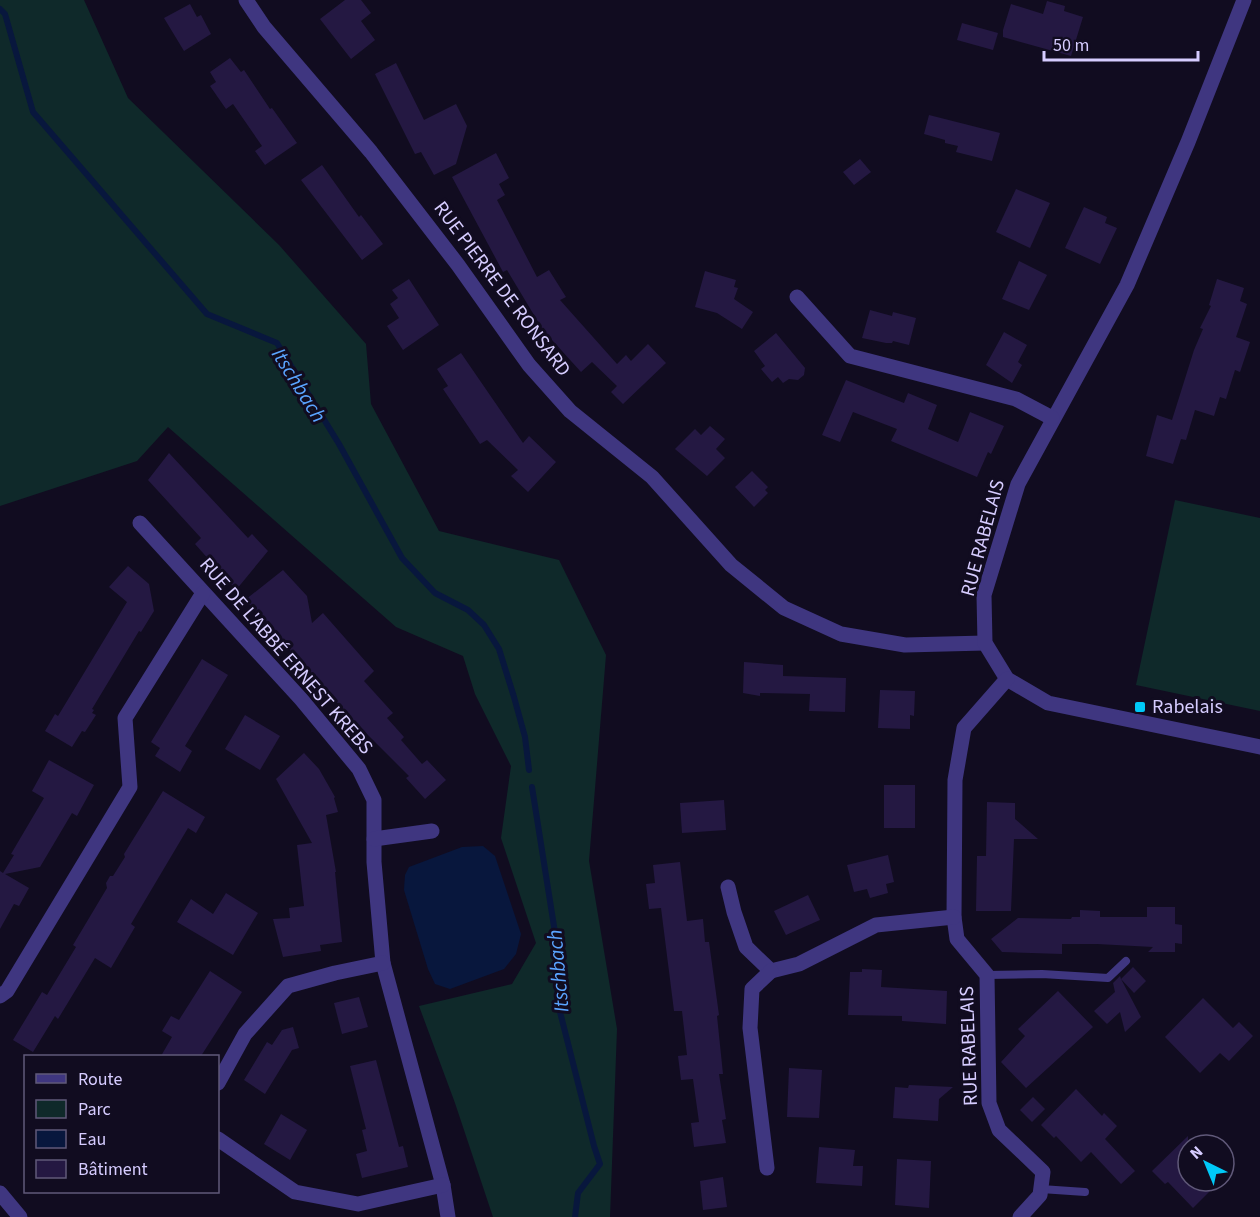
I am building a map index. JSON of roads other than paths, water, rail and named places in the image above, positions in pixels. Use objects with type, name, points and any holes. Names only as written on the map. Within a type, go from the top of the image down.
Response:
[{"type":"street","name":"RUE PIERRE DE RONSARD","points":[[246,0],[264,27],[371,152],[458,265],[529,365],[570,411],[652,477],[731,565],[784,608],[841,634],[905,645],[985,643]]},
{"type":"street","name":"RUE RABELAIS","points":[[985,643],[984,595],[1018,484],[1052,418],[1127,285],[1188,142],[1244,0]]},
{"type":"street","points":[[797,297],[850,356],[1016,399],[1052,418]]},
{"type":"street","name":"RUE DE L'ABBÉ ERNEST KREBS","points":[[140,523],[302,699],[359,768],[374,800],[374,862],[383,963],[442,1185],[448,1217]]},
{"type":"street","points":[[0,996],[7,991],[130,787],[125,718],[203,593]]},
{"type":"street","points":[[985,643],[1007,679],[1048,703],[1260,747]]},
{"type":"street","name":"RUE RABELAIS","points":[[1007,679],[964,728],[955,780],[954,917],[957,939],[987,975],[989,1103],[999,1130],[1043,1172],[1041,1189]]},
{"type":"street","points":[[374,839],[432,831]]},
{"type":"street","points":[[728,887],[746,947],[771,971]]},
{"type":"street","points":[[767,1168],[750,1028],[752,989],[771,971],[799,964],[876,925],[954,917]]},
{"type":"street","points":[[219,1081],[245,1034],[288,986],[334,973],[383,963]]},
{"type":"street","points":[[219,1140],[295,1192],[358,1204],[442,1185]]},
{"type":"street","points":[[1020,1217],[1041,1195],[1041,1189]]},
{"type":"street","points":[[0,1193],[20,1217]]},
{"type":"lane","points":[[987,975],[1042,974],[1108,978],[1126,961]]},
{"type":"lane","points":[[1041,1189],[1085,1192]]},
{"type":"water","points":[[483,846],[495,856],[521,934],[516,954],[504,969],[450,989],[435,984],[428,969],[404,890],[405,875],[409,867],[462,847]]},
{"type":"waterway","name":"Itschbach","points":[[0,9],[5,14],[33,112],[207,314],[277,343],[339,444],[402,558],[435,593],[468,610],[484,625],[499,649],[514,697],[525,737],[529,770]]},
{"type":"waterway","name":"Itschbach","points":[[532,787],[556,939],[558,1004],[600,1164],[578,1193],[575,1217]]},
{"type":"place","name":"Rabelais","points":[[1140,707]]}]
